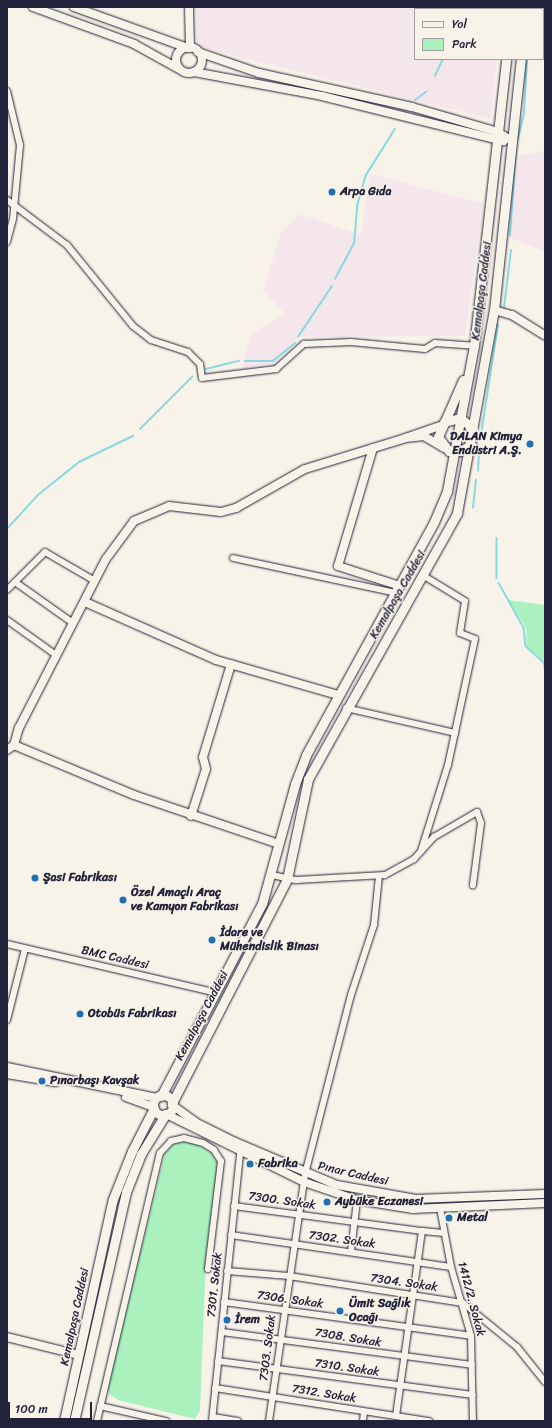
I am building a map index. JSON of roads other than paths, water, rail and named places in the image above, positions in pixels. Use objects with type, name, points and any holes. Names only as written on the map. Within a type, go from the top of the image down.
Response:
[{"type":"main road","name":"Kemalpaşa Caddesi","points":[[64,1421],[114,1199],[132,1151],[156,1102],[248,934],[272,874],[294,784],[338,695],[398,590],[434,522],[447,491],[474,346],[506,60]]},
{"type":"main road","name":"Kemalpaşa Caddesi","points":[[74,1421],[126,1192],[141,1154],[172,1104],[287,879],[308,779],[346,708],[424,576],[456,513],[472,441],[494,310],[521,60]]},
{"type":"main road","points":[[442,424],[460,418],[469,425],[472,441],[454,452],[444,448],[438,437],[442,424],[470,366]]},
{"type":"main road","points":[[166,1114],[156,1102],[168,1097],[172,1104]]},
{"type":"street","points":[[33,7],[134,44],[179,69],[322,96],[497,136]]},
{"type":"street","points":[[74,7],[242,68],[346,89],[512,141]]},
{"type":"street","points":[[189,7],[189,48]]},
{"type":"street","points":[[179,69],[176,57],[189,48]]},
{"type":"street","points":[[194,72],[201,63],[198,52]]},
{"type":"street","points":[[7,91],[20,145],[15,204],[7,242]]},
{"type":"street","points":[[7,200],[15,204],[67,245],[133,326],[151,340],[188,352],[200,364],[202,378],[276,369],[296,355],[304,344],[351,342],[425,349],[435,343],[474,346]]},
{"type":"street","points":[[494,310],[512,315],[545,336]]},
{"type":"street","points":[[7,750],[14,745],[56,655],[118,539],[145,513],[169,506],[221,512],[236,508],[305,469],[406,438],[442,424]]},
{"type":"street","points":[[406,438],[424,436],[444,448]]},
{"type":"street","points":[[373,448],[338,566],[398,590]]},
{"type":"street","points":[[7,590],[45,552],[95,581]]},
{"type":"street","points":[[234,558],[398,590]]},
{"type":"street","points":[[421,851],[455,733],[475,639],[460,633],[465,601],[424,576]]},
{"type":"street","points":[[15,582],[73,623]]},
{"type":"street","points":[[85,602],[231,664],[338,695]]},
{"type":"street","points":[[7,620],[56,655]]},
{"type":"street","points":[[191,816],[206,769],[203,757],[231,664]]},
{"type":"street","points":[[346,708],[455,733]]},
{"type":"street","points":[[14,745],[49,762],[191,816],[279,844]]},
{"type":"street","points":[[272,874],[287,879],[379,876],[414,859],[434,837],[477,812],[481,822],[473,885]]},
{"type":"street","name":"7303. Sokak","points":[[270,1421],[283,1310],[295,1245],[304,1178],[351,995],[374,925],[379,876]]},
{"type":"street","name":"BMC Caddesi","points":[[7,944],[217,993]]},
{"type":"street","points":[[7,1020],[25,949]]},
{"type":"street","points":[[7,1067],[156,1102]]},
{"type":"street","points":[[7,1074],[156,1102]]},
{"type":"street","name":"Pınar Caddesi","points":[[172,1104],[195,1122],[240,1148],[304,1178],[357,1200],[413,1209],[545,1203]]},
{"type":"street","points":[[166,1114],[204,1133],[240,1148]]},
{"type":"street","points":[[97,1421],[160,1153],[170,1141],[184,1138],[203,1143],[214,1150],[221,1161],[208,1269]]},
{"type":"street","name":"7301. Sokak","points":[[212,1419],[240,1148]]},
{"type":"street","name":"Pınar Caddesi","points":[[304,1178],[416,1199],[545,1194]]},
{"type":"street","points":[[351,1252],[357,1200]]},
{"type":"street","name":"7300. Sokak","points":[[234,1206],[444,1233]]},
{"type":"street","name":"1412/2. Sokak","points":[[440,1208],[451,1267],[463,1303],[471,1336],[473,1421]]},
{"type":"street","points":[[396,1416],[399,1386],[414,1296],[422,1231]]},
{"type":"street","name":"7302. Sokak","points":[[231,1235],[451,1267]]},
{"type":"street","name":"7304. Sokak","points":[[227,1271],[289,1276],[463,1303]]},
{"type":"street","name":"7306. Sokak","points":[[224,1302],[471,1336]]},
{"type":"street","points":[[463,1303],[517,1347],[545,1382]]},
{"type":"street","name":"7308. Sokak","points":[[222,1332],[280,1339],[403,1358],[472,1366]]},
{"type":"street","points":[[7,1337],[78,1355]]},
{"type":"street","name":"7310. Sokak","points":[[218,1361],[472,1395]]},
{"type":"street","name":"7312. Sokak","points":[[215,1388],[396,1416],[403,1419],[429,1421]]},
{"type":"street","points":[[100,1406],[166,1421]]},
{"type":"street","points":[[363,1421],[364,1412]]},
{"type":"street","points":[[212,1419],[238,1421]]},
{"type":"waterway","points":[[517,142],[524,113],[527,60]]},
{"type":"waterway","points":[[435,76],[442,61]]},
{"type":"waterway","points":[[415,100],[426,92]]},
{"type":"waterway","points":[[335,279],[354,244],[357,206],[366,175],[395,129]]},
{"type":"waterway","points":[[510,236],[516,148]]},
{"type":"waterway","points":[[504,308],[511,250]]},
{"type":"waterway","points":[[298,337],[332,286]]},
{"type":"waterway","points":[[480,441],[498,325]]},
{"type":"waterway","points":[[245,361],[273,361],[295,343]]},
{"type":"waterway","points":[[206,369],[239,361]]},
{"type":"waterway","points":[[140,429],[192,377]]},
{"type":"waterway","points":[[7,529],[38,495],[79,462],[133,436]]},
{"type":"waterway","points":[[478,471],[479,451]]},
{"type":"waterway","points":[[473,508],[476,480]]},
{"type":"waterway","points":[[497,538],[497,578]]},
{"type":"waterway","points":[[499,583],[524,628],[526,646],[545,664],[545,668]]},
{"type":"place","name":"Arpa Gıda","points":[[332,192]]},
{"type":"place","name":"DALAN Kimya Endüstri A.Ş.","points":[[530,444]]},
{"type":"place","name":"Şasi Fabrikası","points":[[35,878]]},
{"type":"place","name":"Özel Amaçlı Araç ve Kamyon Fabrikası","points":[[123,900]]},
{"type":"place","name":"İdare ve Mühendislik Binası","points":[[212,940]]},
{"type":"place","name":"Otobüs Fabrikası","points":[[80,1014]]},
{"type":"place","name":"Pınarbaşı Kavşak","points":[[42,1081]]},
{"type":"place","name":"Fabrika","points":[[250,1164]]},
{"type":"place","name":"Aybüke Eczanesi","points":[[327,1202]]},
{"type":"place","name":"Metal","points":[[449,1218]]},
{"type":"place","name":"Ümit Sağlık Ocağı","points":[[340,1311]]},
{"type":"place","name":"İrem","points":[[227,1320]]}]
